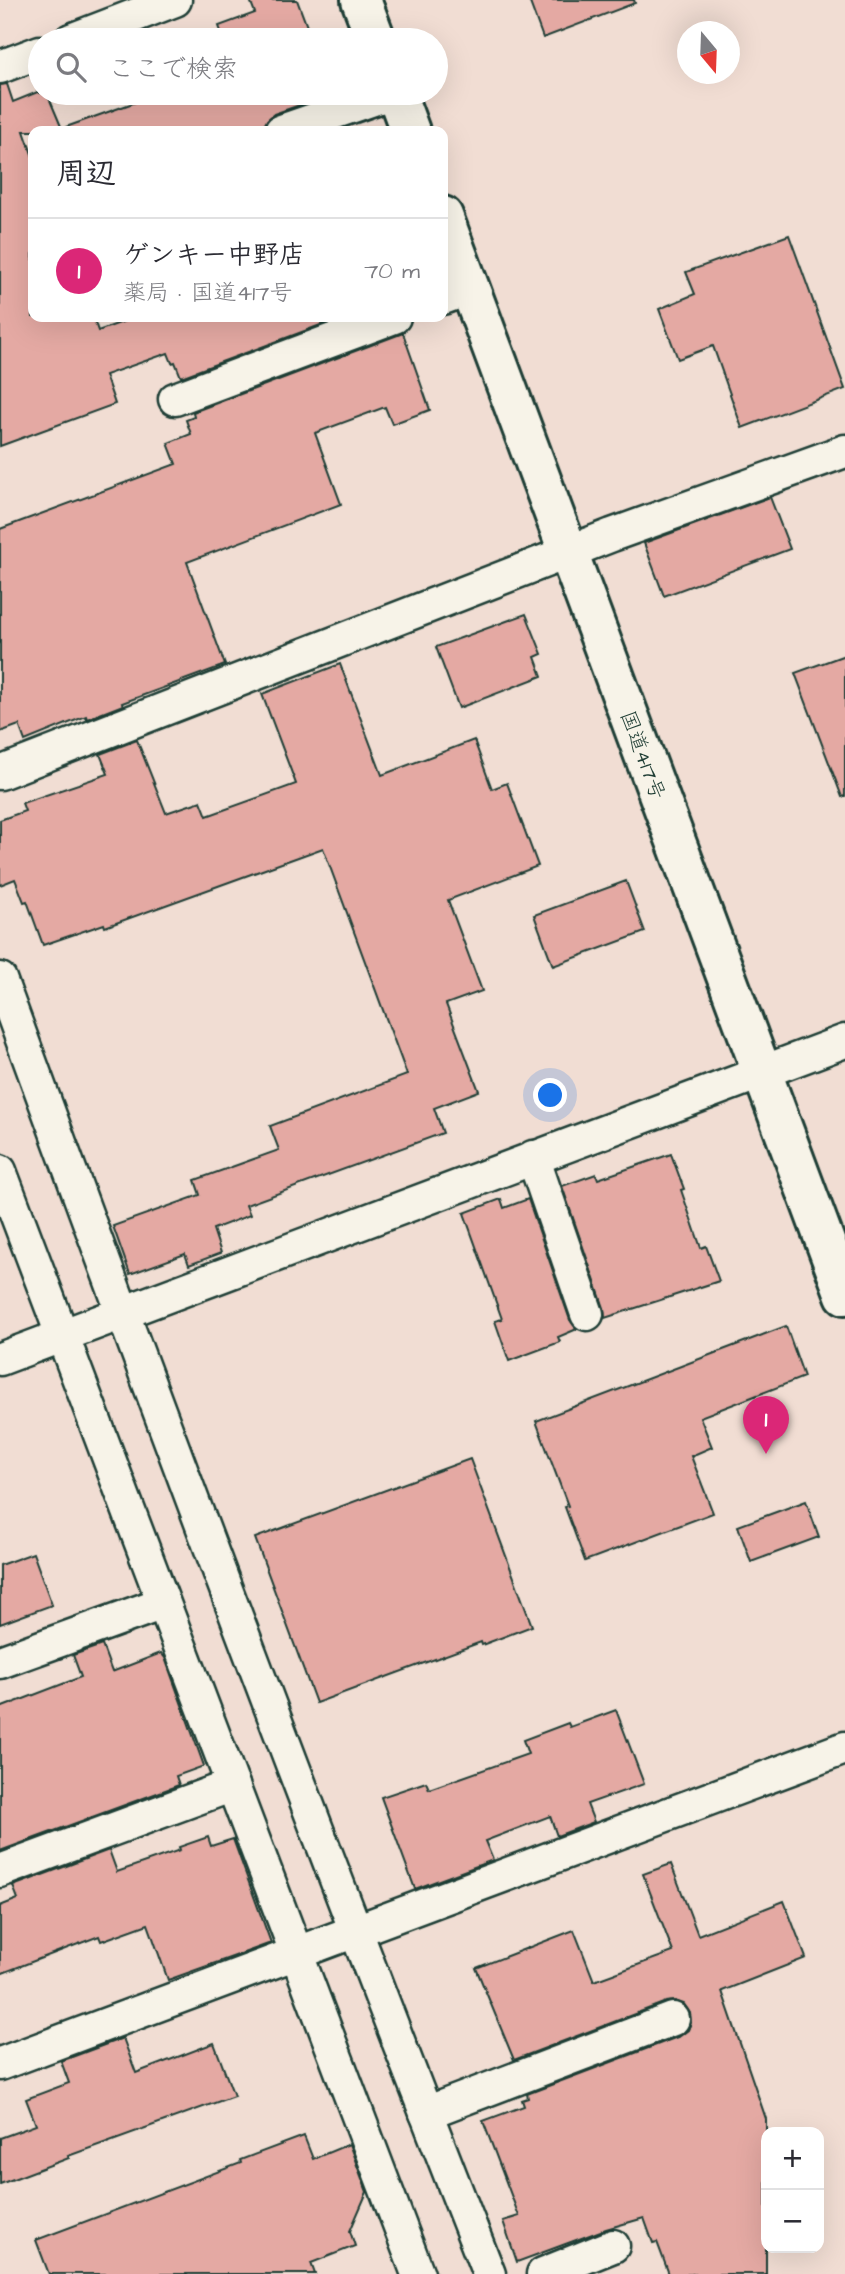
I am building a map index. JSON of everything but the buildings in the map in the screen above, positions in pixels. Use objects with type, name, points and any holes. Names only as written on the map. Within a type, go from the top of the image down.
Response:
[{"type":"highway","points":[[360,0],[371,28]]},
{"type":"highway","points":[[399,105],[408,126]]},
{"type":"highway","name":"国道417号","points":[[448,246],[456,293],[568,553],[845,1294]]},
{"type":"street","points":[[91,28],[121,10],[175,0]]},
{"type":"street","points":[[0,67],[28,56]]},
{"type":"street","points":[[296,126],[358,105]]},
{"type":"street","points":[[175,399],[381,322]]},
{"type":"street","points":[[0,773],[612,535],[845,451]]},
{"type":"street","points":[[0,979],[118,1315],[350,1933],[426,2113],[489,2274]]},
{"type":"street","points":[[0,1359],[845,1041]]},
{"type":"street","points":[[533,1157],[587,1314]]},
{"type":"street","points":[[0,1171],[72,1332],[163,1603],[233,1785],[305,1950],[418,2274]]},
{"type":"street","points":[[0,1662],[163,1603]]},
{"type":"street","points":[[0,2064],[845,1748]]},
{"type":"street","points":[[0,1871],[233,1785]]},
{"type":"street","points":[[426,2113],[673,2019]]},
{"type":"street","points":[[543,2274],[613,2246]]},
{"type":"place","name":"ゲンキー中野店","points":[[766,1454]]}]
